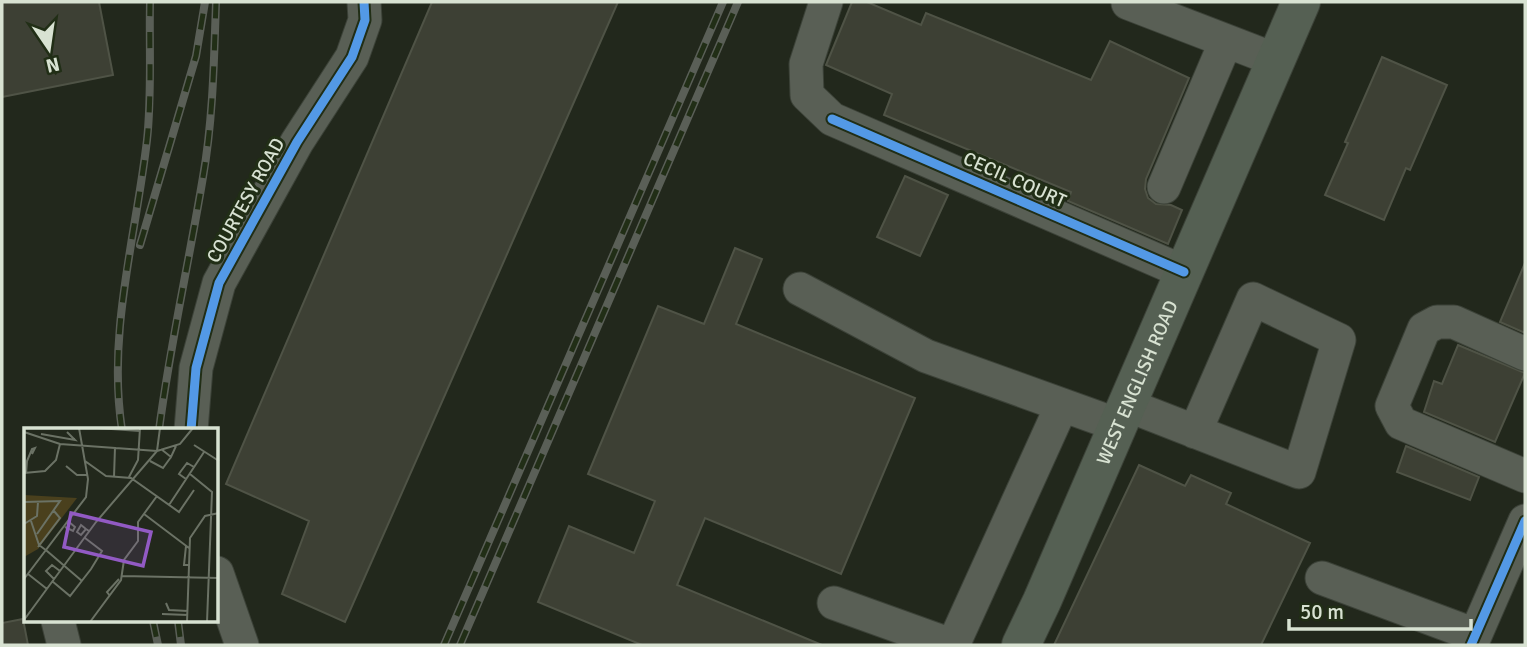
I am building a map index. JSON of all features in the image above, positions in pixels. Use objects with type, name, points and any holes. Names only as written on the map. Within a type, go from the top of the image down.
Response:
[{"type":"main road","name":"WEST ENGLISH ROAD","points":[[1021,645],[1301,2]]},
{"type":"street","name":"COURTESY ROAD","points":[[191,428],[197,368],[219,283],[297,142],[352,57],[365,20],[364,2]]},
{"type":"street","name":"CECIL COURT","points":[[826,2],[806,64],[807,95],[832,119],[1184,272]]},
{"type":"street","points":[[1148,6],[1276,60]]},
{"type":"street","points":[[1164,187],[1226,40]]},
{"type":"street","points":[[800,289],[926,356],[1062,405],[1122,415],[1195,432],[1299,472],[1339,340],[1253,299],[1195,432]]},
{"type":"street","points":[[1525,354],[1454,322],[1437,322],[1424,329],[1392,406],[1401,423],[1525,476]]},
{"type":"street","points":[[834,603],[952,645],[1062,405]]},
{"type":"street","points":[[1322,578],[1473,640],[1525,521]]},
{"type":"street","points":[[219,579],[242,645]]},
{"type":"street","points":[[58,622],[64,645]]},
{"type":"building","points":[[2,2],[99,2],[113,75],[2,97]]},
{"type":"building","points":[[432,2],[618,2],[345,622],[282,594],[309,521],[226,484]]},
{"type":"building","points":[[852,2],[867,2],[921,25],[926,13],[1091,80],[1110,41],[1189,78],[1146,179],[1148,198],[1156,204],[1171,205],[1182,210],[1168,244],[1068,201],[1071,192],[884,115],[892,94],[826,65]]},
{"type":"building","points":[[1382,57],[1447,85],[1410,170],[1406,168],[1384,220],[1325,195]]},
{"type":"building","points":[[905,176],[948,195],[920,256],[877,237]]},
{"type":"building","points":[[735,248],[762,259],[736,324],[915,398],[841,574],[705,518],[677,585],[822,645],[642,645],[538,602],[569,526],[634,553],[655,501],[588,474],[658,306],[704,324]]},
{"type":"building","points":[[1525,263],[1525,333],[1500,322]]},
{"type":"building","points":[[1458,345],[1525,373],[1495,442],[1424,412],[1434,381],[1442,384]]},
{"type":"building","points":[[1406,446],[1479,477],[1470,500],[1397,472]]},
{"type":"building","points":[[1139,465],[1185,486],[1191,475],[1231,493],[1226,504],[1310,543],[1261,645],[1054,645]]},
{"type":"building","points":[[23,619],[28,645],[2,645],[2,623]]},
{"type":"railway","points":[[122,428],[118,394],[120,321],[149,123],[150,2]]},
{"type":"railway","points":[[140,245],[196,56],[205,2]]},
{"type":"railway","points":[[159,428],[209,134],[216,2]]},
{"type":"railway","points":[[444,645],[723,2]]},
{"type":"railway","points":[[460,645],[738,2]]},
{"type":"railway","points":[[153,622],[158,645]]},
{"type":"railway","points":[[178,622],[181,645]]},
{"type":"cycle path","points":[[191,428],[196,368],[219,283],[297,142],[352,57],[365,20],[364,2]]},
{"type":"cycle path","points":[[832,119],[1184,272]]},
{"type":"cycle path","points":[[1471,645],[1525,521]]}]
